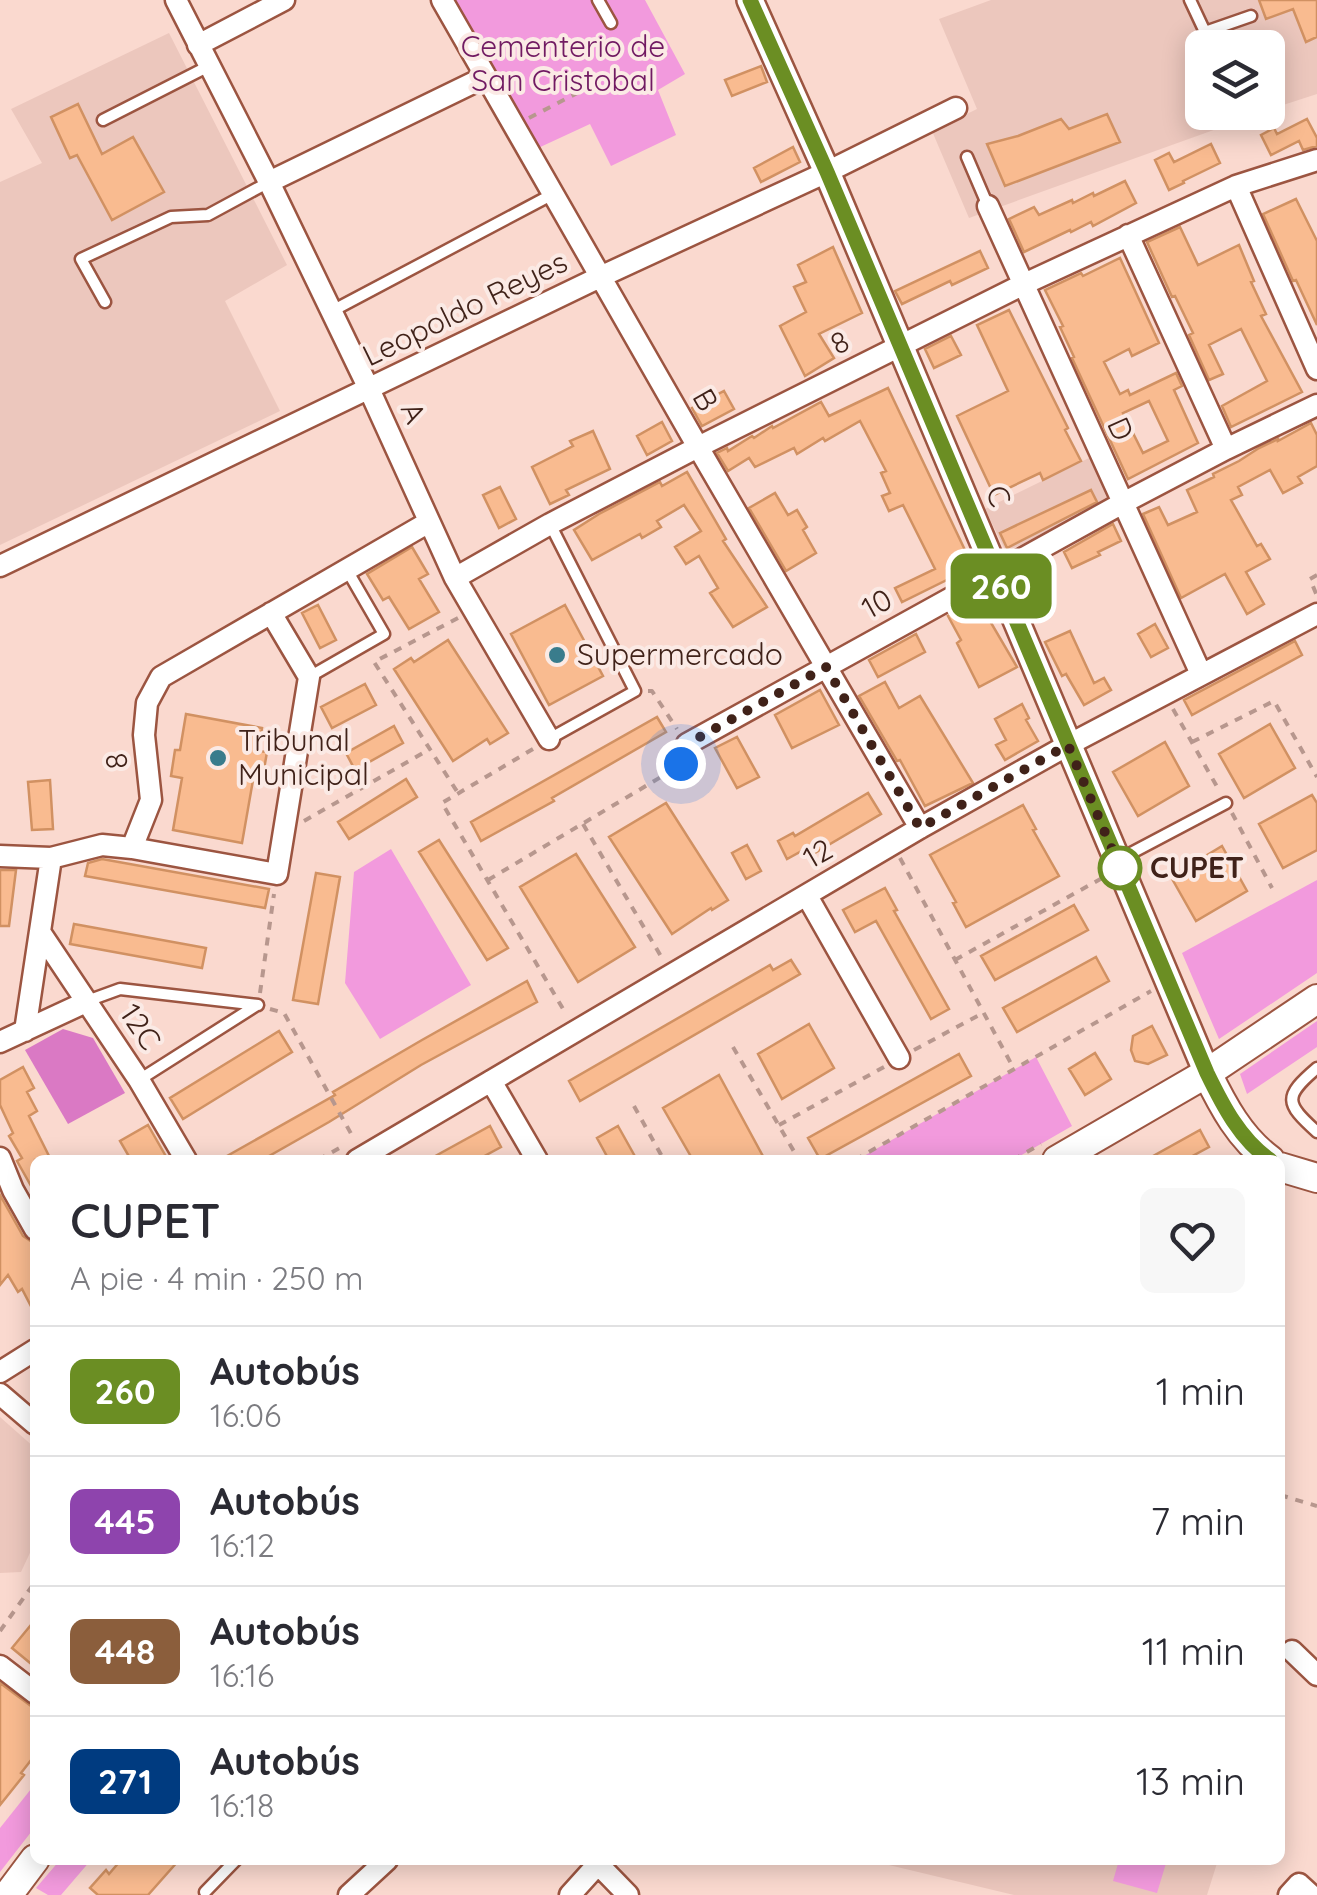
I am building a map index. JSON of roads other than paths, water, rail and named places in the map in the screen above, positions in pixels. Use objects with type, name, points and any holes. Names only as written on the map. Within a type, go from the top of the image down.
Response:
[{"type":"main road","points":[[1066,1155],[1207,1073],[1316,1002]]},
{"type":"main road","points":[[1207,1073],[1236,1127],[1263,1155]]},
{"type":"main road","points":[[1285,1168],[1317,1178]]},
{"type":"main road","points":[[8,1895],[30,1865]]},
{"type":"street","name":"A","points":[[176,0],[332,311],[455,578],[549,739]]},
{"type":"street","points":[[198,45],[284,0]]},
{"type":"street","name":"B","points":[[442,0],[920,828]]},
{"type":"street","name":"C","points":[[750,0],[827,172],[1207,1073]]},
{"type":"street","points":[[269,182],[486,77]]},
{"type":"street","name":"Leopoldo Reyes","points":[[0,566],[956,108]]},
{"type":"street","name":"8","points":[[455,578],[550,524],[1022,285],[1236,186],[1317,160]]},
{"type":"street","points":[[1236,186],[1317,369]]},
{"type":"street","name":"D","points":[[988,206],[1201,674]]},
{"type":"street","points":[[1128,235],[1226,449]]},
{"type":"street","name":"10","points":[[687,744],[995,572],[1317,405]]},
{"type":"street","name":"8","points":[[132,848],[152,800],[144,734],[147,703],[162,677],[429,522]]},
{"type":"street","points":[[0,856],[51,858],[102,844],[277,874],[310,677],[271,613]]},
{"type":"street","name":"12","points":[[356,1150],[491,1081],[1068,745],[1317,614]]},
{"type":"street","points":[[25,1032],[51,858]]},
{"type":"street","points":[[807,896],[899,1058]]},
{"type":"street","name":"12C","points":[[40,932],[139,1080],[183,1155]]},
{"type":"street","points":[[0,1042],[86,1002]]},
{"type":"street","points":[[491,1081],[534,1155]]},
{"type":"street","points":[[0,1158],[7,1194],[30,1223]]},
{"type":"street","points":[[0,1372],[30,1353]]},
{"type":"street","points":[[0,1394],[30,1420]]},
{"type":"street","points":[[1292,1651],[1317,1675]]},
{"type":"street","points":[[0,1666],[30,1689]]},
{"type":"street","points":[[350,1895],[382,1865]]},
{"type":"street","points":[[570,1895],[594,1865]]},
{"type":"street","points":[[599,1865],[628,1895]]},
{"type":"lane","points":[[598,0],[612,23]]},
{"type":"lane","points":[[1190,0],[1205,32],[1251,16]]},
{"type":"lane","points":[[103,120],[210,66]]},
{"type":"lane","points":[[967,157],[988,206]]},
{"type":"lane","points":[[106,302],[81,259],[171,217],[208,214],[269,182]]},
{"type":"lane","points":[[332,311],[552,194]]},
{"type":"lane","points":[[549,739],[635,691],[550,524]]},
{"type":"lane","points":[[310,677],[384,634],[347,570]]},
{"type":"lane","points":[[1118,864],[1226,803]]},
{"type":"lane","points":[[86,1002],[120,989],[258,1005],[139,1080]]},
{"type":"lane","points":[[1317,1068],[1297,1085],[1291,1097],[1295,1112],[1317,1132]]},
{"type":"lane","points":[[206,1892],[231,1865]]},
{"type":"place","name":"Supermercado","points":[[557,655]]},
{"type":"place","name":"Tribunal Municipal","points":[[218,758]]},
{"type":"place","name":"CUPET","points":[[1120,868]]},
{"type":"park label","name":"Cementerio de San Cristobal","points":[[563,64]]}]
